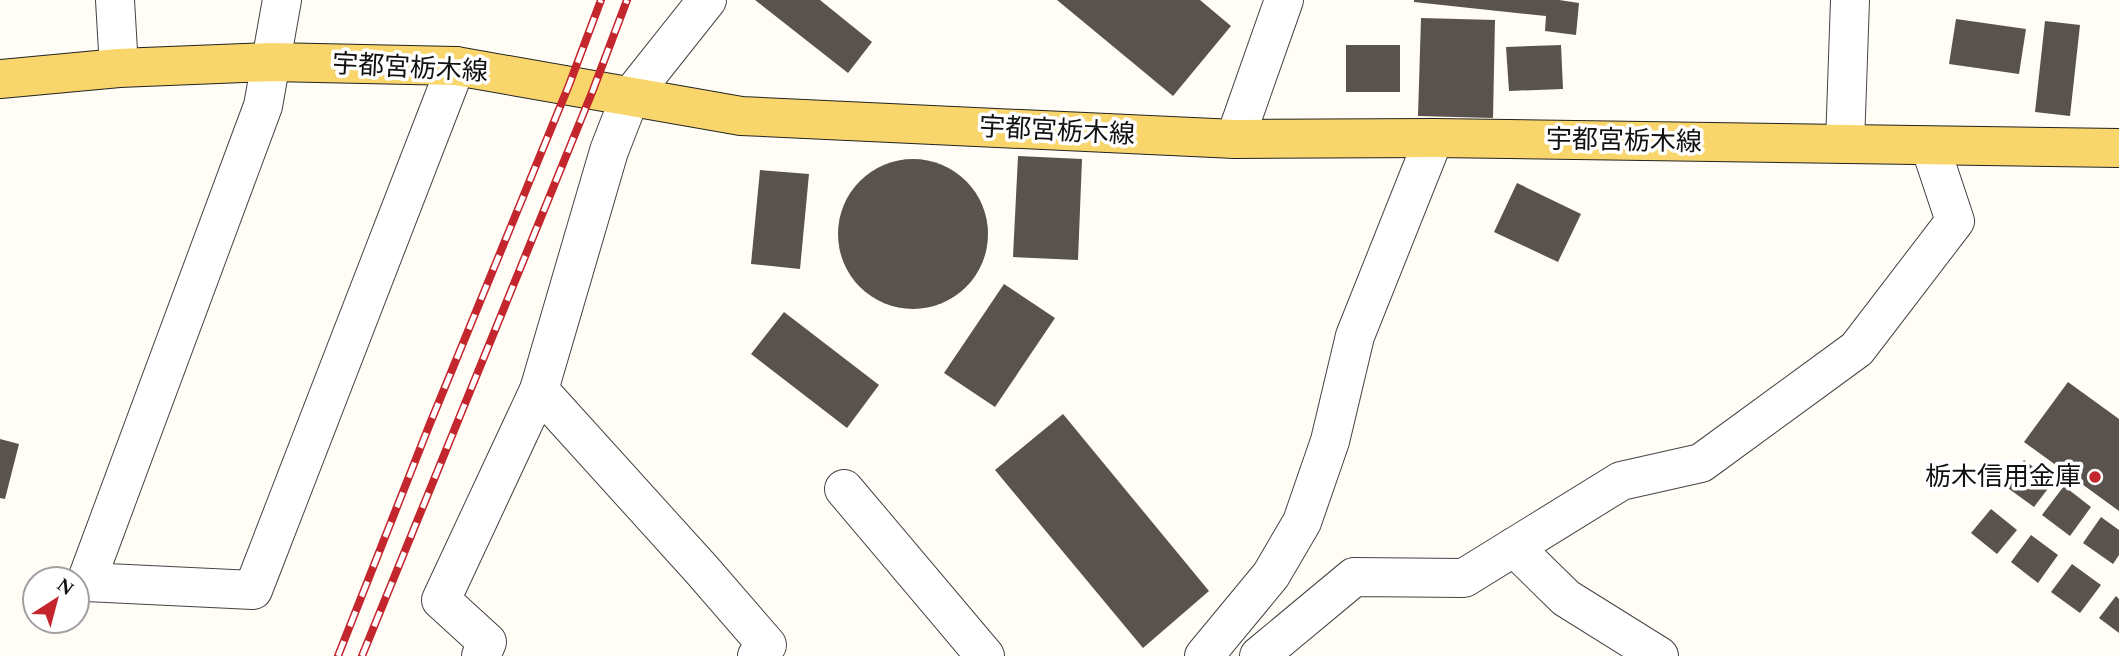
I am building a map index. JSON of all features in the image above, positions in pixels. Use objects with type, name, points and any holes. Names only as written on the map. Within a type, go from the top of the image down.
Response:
[{"type":"main road","name":"宇都宮栃木線","points":[[0,79],[119,68],[271,62],[456,65],[741,116],[1235,139],[1434,138],[2119,148]]},
{"type":"street","points":[[115,0],[119,68]]},
{"type":"street","points":[[282,0],[263,106],[86,582],[253,590],[456,65]]},
{"type":"street","points":[[491,652],[441,600],[538,390],[609,151],[630,97],[707,0]]},
{"type":"street","points":[[1235,139],[1284,0]]},
{"type":"street","points":[[1845,144],[1850,0]]},
{"type":"street","points":[[1205,656],[1271,575],[1302,522],[1330,441],[1355,336],[1434,138]]},
{"type":"street","points":[[1259,656],[1354,577],[1464,578],[1621,481],[1701,463],[1857,349],[1955,221],[1930,146]]},
{"type":"street","points":[[538,390],[767,645],[757,656]]},
{"type":"street","points":[[844,489],[985,656]]},
{"type":"street","points":[[1514,547],[1566,598],[1651,654]]},
{"type":"building","points":[[755,0],[820,0],[872,42],[848,73]]},
{"type":"building","points":[[1057,0],[1200,0],[1231,26],[1173,96]]},
{"type":"building","points":[[1414,0],[1559,0],[1579,3],[1576,35],[1545,31],[1546,16]]},
{"type":"building","points":[[1421,18],[1495,20],[1493,118],[1418,116]]},
{"type":"building","points":[[1956,19],[2026,29],[2019,74],[1949,64]]},
{"type":"building","points":[[2045,21],[2080,25],[2070,116],[2035,112]]},
{"type":"building","points":[[1346,45],[1400,45],[1400,92],[1346,92]]},
{"type":"building","points":[[1561,45],[1563,89],[1509,91],[1506,47]]},
{"type":"building","points":[[1018,156],[1082,159],[1078,260],[1013,257]]},
{"type":"building","points":[[913,159],[942,165],[966,181],[982,205],[988,234],[982,263],[966,287],[942,303],[913,309],[884,303],[860,287],[844,263],[838,234],[844,205],[860,181],[884,165]]},
{"type":"building","points":[[760,170],[809,174],[800,269],[751,264]]},
{"type":"building","points":[[1517,183],[1581,214],[1558,262],[1494,232]]},
{"type":"building","points":[[1004,284],[1055,318],[995,407],[944,373]]},
{"type":"building","points":[[784,312],[879,385],[847,428],[751,354]]},
{"type":"building","name":"栃木信用金庫","points":[[2068,382],[2119,419],[2119,511],[2024,442]]},
{"type":"building","points":[[1063,414],[1209,591],[1143,648],[995,470]]},
{"type":"building","points":[[0,439],[19,444],[5,499],[0,498]]},
{"type":"building","points":[[2024,460],[2053,482],[2034,507],[2005,486]]},
{"type":"building","points":[[2064,486],[2091,507],[2070,536],[2042,515]]},
{"type":"building","points":[[1991,509],[2017,530],[1997,554],[1971,533]]},
{"type":"building","points":[[2101,517],[2119,530],[2119,555],[2113,564],[2083,543]]},
{"type":"building","points":[[2031,535],[2058,555],[2038,583],[2011,562]]},
{"type":"building","points":[[2072,564],[2101,585],[2080,613],[2051,592]]},
{"type":"building","points":[[2116,596],[2119,599],[2119,633],[2099,618]]},
{"type":"railway","points":[[338,656],[601,0]]},
{"type":"railway","points":[[362,656],[593,90],[627,0]]},
{"type":"place","name":"栃木信用金庫","points":[[2095,477]]}]
